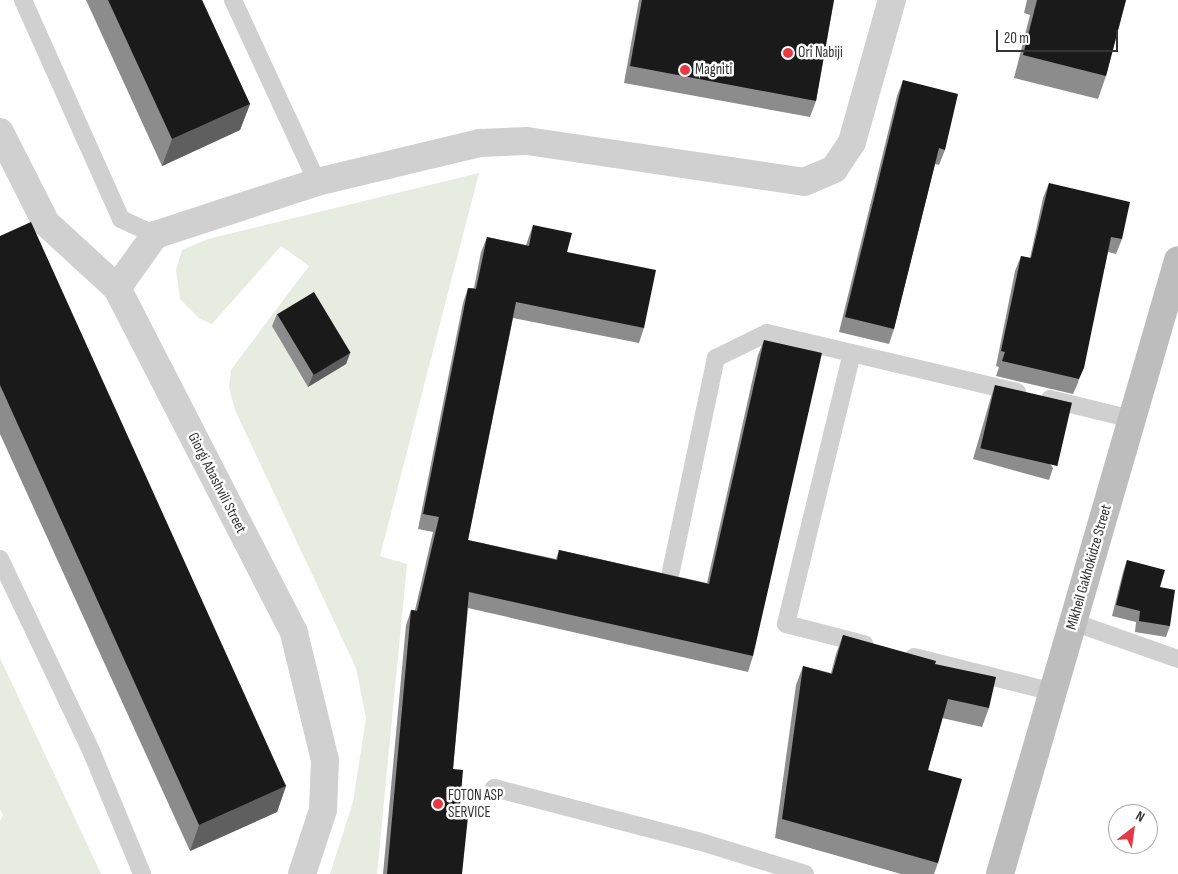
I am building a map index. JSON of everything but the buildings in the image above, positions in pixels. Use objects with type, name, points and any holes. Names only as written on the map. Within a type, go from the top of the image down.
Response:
[{"type":"main road","name":"Mikheil Gakhokidze Street","points":[[1000,874],[1178,260]]},
{"type":"street","points":[[117,288],[155,235],[317,182],[480,143],[527,141],[804,182],[834,169],[852,142],[892,0]]},
{"type":"street","name":"Giorgi Abashvili Street","points":[[0,132],[6,162],[46,223],[117,288],[294,633],[324,760],[323,810],[302,874]]},
{"type":"lane","points":[[23,0],[121,219],[155,235]]},
{"type":"lane","points":[[233,0],[317,182]]},
{"type":"lane","points":[[670,572],[716,358],[767,334],[1132,419]]},
{"type":"lane","points":[[852,353],[786,624],[880,648]]},
{"type":"lane","points":[[0,559],[92,752],[142,874]]},
{"type":"lane","points":[[1074,622],[1178,659]]},
{"type":"lane","points":[[898,653],[1053,692]]},
{"type":"lane","points":[[494,788],[698,841],[805,874]]},
{"type":"shaded area","points":[[479,173],[380,556],[407,564],[377,874],[330,874],[353,802],[366,718],[356,668],[235,410],[229,388],[231,370],[309,266],[281,246],[212,324],[200,319],[180,299],[176,270],[182,250],[208,239]]},
{"type":"shaded area","points":[[0,658],[101,874],[0,874],[0,821],[3,815],[0,809]]},
{"type":"place","name":"Ori Nabiji","points":[[788,53]]},
{"type":"place","name":"Magniti","points":[[685,70]]},
{"type":"place","name":"FOTON ASP SERVICE","points":[[438,804]]}]
